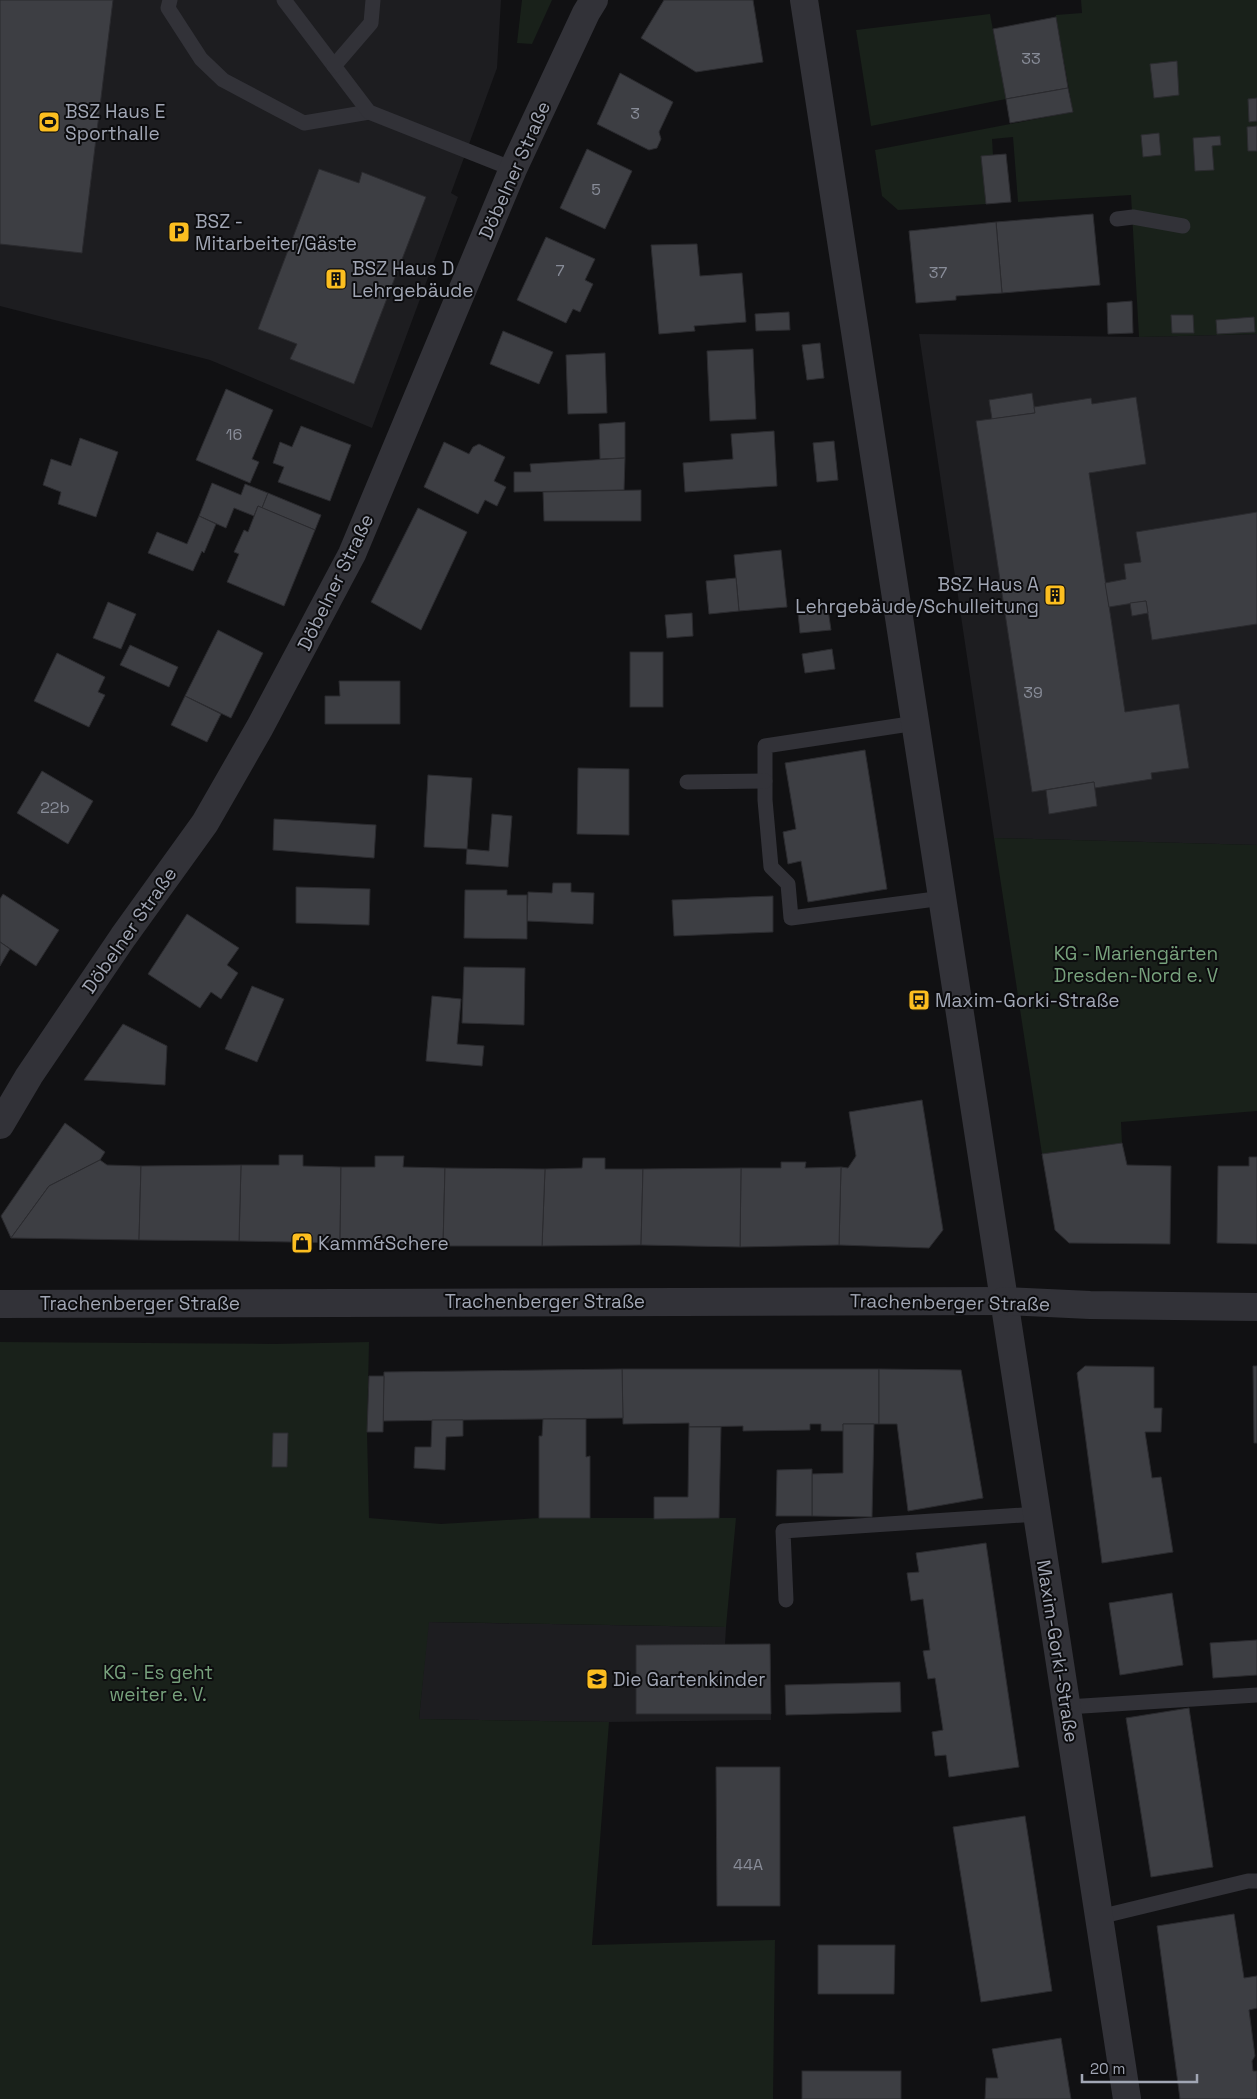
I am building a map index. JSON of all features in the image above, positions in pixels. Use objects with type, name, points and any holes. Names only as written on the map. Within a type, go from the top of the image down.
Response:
[{"type":"street","name":"Döbelner Straße","points":[[0,1124],[29,1076],[123,937],[205,823],[260,727],[352,554],[513,169],[586,13],[594,0]]},
{"type":"street","name":"Maxim-Gorki-Straße","points":[[804,0],[1128,2099]]},
{"type":"street","name":"Trachenberger Straße","points":[[0,1304],[1004,1301],[1090,1305],[1257,1307]]},
{"type":"lane","points":[[170,0],[168,8],[201,60],[223,80],[304,123],[368,112],[513,169]]},
{"type":"lane","points":[[284,0],[368,112]]},
{"type":"lane","points":[[334,66],[371,23],[373,0]]},
{"type":"lane","points":[[1117,219],[1133,217],[1182,226]]},
{"type":"lane","points":[[916,723],[765,746],[765,781],[771,867],[788,884],[791,918],[942,898]]},
{"type":"lane","points":[[687,782],[765,781]]},
{"type":"lane","points":[[786,1600],[783,1531],[1038,1514]]},
{"type":"lane","points":[[1067,1706],[1257,1694]]},
{"type":"lane","points":[[1099,1916],[1257,1881]]},
{"type":"shaded area","points":[[0,0],[501,0],[497,68],[451,193],[458,197],[372,428],[210,360],[0,306]]},
{"type":"shaded area","points":[[919,334],[1139,337],[1257,334],[1257,845],[994,838]]},
{"type":"shaded area","name":"Die Gartenkinder","points":[[428,1622],[726,1627],[725,1645],[770,1644],[771,1720],[609,1722],[419,1719]]},
{"type":"green space","points":[[522,0],[552,0],[532,44],[517,43]]},
{"type":"green space","points":[[1081,0],[1257,0],[1257,334],[1139,337],[1131,195],[1018,202],[1013,137],[992,139],[993,155],[981,156],[986,204],[898,210],[882,196],[875,150],[1073,112],[1056,15],[1082,13]]},
{"type":"green space","points":[[990,14],[1006,99],[871,126],[856,30]]},
{"type":"green space","name":"KG - Mariengärten Dresden-Nord e. V","points":[[994,838],[1257,845],[1257,1111],[1121,1122],[1122,1143],[1042,1154]]},
{"type":"green space","name":"KG - Es geht weiter e. V.","points":[[0,1342],[274,1344],[369,1342],[367,1432],[369,1518],[441,1524],[539,1518],[736,1518],[726,1627],[429,1622],[419,1719],[609,1722],[592,1945],[775,1940],[773,2099],[0,2099]]},
{"type":"building","name":"BSZ Haus E Sporthalle","points":[[0,0],[113,0],[82,253],[0,244]]},
{"type":"building","points":[[664,0],[753,0],[763,62],[696,72],[641,38]]},
{"type":"building","points":[[1056,17],[1068,88],[1006,99],[993,29]]},
{"type":"building","points":[[1177,61],[1179,95],[1154,98],[1150,64]]},
{"type":"building","points":[[620,73],[673,102],[659,132],[661,139],[657,148],[649,150],[597,124]]},
{"type":"building","points":[[1068,88],[1073,112],[1010,123],[1006,99]]},
{"type":"building","points":[[1257,98],[1257,121],[1249,122],[1248,99]]},
{"type":"building","points":[[1257,126],[1257,151],[1248,151],[1247,127]]},
{"type":"building","points":[[1159,133],[1161,155],[1143,157],[1141,135]]},
{"type":"building","points":[[1220,136],[1221,145],[1212,146],[1214,170],[1195,171],[1193,138]]},
{"type":"building","points":[[587,149],[632,171],[605,229],[560,208]]},
{"type":"building","points":[[1006,154],[1011,202],[986,204],[981,156]]},
{"type":"building","name":"BSZ Haus D Lehrgebäude","points":[[319,169],[359,183],[362,172],[426,197],[354,384],[290,359],[297,344],[258,329]]},
{"type":"building","points":[[1093,214],[1100,285],[1002,293],[996,222]]},
{"type":"building","points":[[996,222],[1002,293],[956,296],[956,300],[916,303],[909,231]]},
{"type":"building","points":[[546,237],[595,259],[585,280],[593,284],[580,312],[573,309],[566,323],[517,300]]},
{"type":"building","points":[[697,244],[700,276],[742,273],[746,322],[694,326],[695,331],[659,334],[651,245]]},
{"type":"building","points":[[1132,301],[1133,333],[1108,334],[1107,303]]},
{"type":"building","points":[[789,312],[790,330],[756,331],[755,314]]},
{"type":"building","points":[[1171,315],[1193,315],[1194,333],[1172,333]]},
{"type":"building","points":[[1254,317],[1255,332],[1217,334],[1216,320]]},
{"type":"building","points":[[503,331],[553,352],[539,384],[490,364]]},
{"type":"building","points":[[820,343],[824,378],[807,380],[802,345]]},
{"type":"building","points":[[753,349],[756,419],[710,421],[707,351]]},
{"type":"building","points":[[605,353],[607,413],[568,414],[566,355]]},
{"type":"building","points":[[226,389],[273,410],[252,459],[259,462],[250,483],[196,460]]},
{"type":"building","points":[[1032,393],[1035,413],[992,419],[989,400]]},
{"type":"building","name":"BSZ Haus A Lehrgebäude/Schulleitung","points":[[1136,397],[1146,464],[1089,473],[1125,712],[1179,704],[1189,768],[1151,773],[1152,779],[1095,788],[1094,782],[1032,792],[976,421],[1035,413],[1034,407],[1091,398],[1092,404]]},
{"type":"building","points":[[625,422],[625,458],[600,459],[599,424]]},
{"type":"building","points":[[301,426],[351,445],[330,501],[278,482],[284,467],[273,463],[280,442],[292,447]]},
{"type":"building","points":[[774,431],[777,486],[685,492],[683,463],[733,459],[731,434]]},
{"type":"building","points":[[80,438],[118,452],[96,517],[58,504],[61,492],[43,485],[51,459],[71,466]]},
{"type":"building","points":[[834,441],[838,480],[817,482],[813,443]]},
{"type":"building","points":[[444,442],[469,454],[473,447],[479,444],[505,457],[494,481],[506,487],[497,506],[485,500],[478,514],[424,487]]},
{"type":"building","points":[[625,458],[624,490],[514,492],[514,472],[531,472],[530,464]]},
{"type":"building","points":[[212,483],[241,495],[245,484],[268,493],[262,508],[258,506],[254,516],[234,508],[226,528],[199,516]]},
{"type":"building","points":[[641,490],[641,521],[544,521],[543,492]]},
{"type":"building","points":[[268,493],[321,515],[315,530],[262,508]]},
{"type":"building","points":[[258,506],[315,530],[284,606],[227,582],[239,554],[234,552],[244,530],[248,532]]},
{"type":"building","points":[[418,508],[467,532],[421,630],[371,602]]},
{"type":"building","points":[[1257,512],[1257,624],[1152,640],[1146,601],[1109,607],[1105,583],[1126,579],[1124,564],[1141,562],[1136,532]]},
{"type":"building","points":[[199,516],[216,524],[204,553],[202,551],[193,571],[148,553],[157,532],[187,544]]},
{"type":"building","points":[[781,550],[787,607],[739,611],[734,555]]},
{"type":"building","points":[[736,578],[739,611],[709,614],[706,581]]},
{"type":"building","points":[[1146,601],[1148,613],[1132,616],[1130,603]]},
{"type":"building","points":[[108,602],[136,614],[121,649],[93,638]]},
{"type":"building","points":[[828,609],[831,630],[800,633],[798,613]]},
{"type":"building","points":[[692,613],[693,636],[667,638],[665,615]]},
{"type":"building","points":[[218,630],[263,653],[231,718],[185,696]]},
{"type":"building","points":[[130,645],[178,667],[169,687],[120,665]]},
{"type":"building","points":[[832,649],[835,669],[805,673],[802,654]]},
{"type":"building","points":[[630,652],[663,652],[663,707],[630,707]]},
{"type":"building","points":[[57,653],[105,677],[98,692],[105,695],[89,727],[34,701]]},
{"type":"building","points":[[339,681],[400,681],[400,724],[325,724],[325,696],[340,696]]},
{"type":"building","points":[[185,696],[221,714],[207,742],[171,725]]},
{"type":"building","points":[[865,750],[887,889],[808,902],[801,861],[788,864],[783,832],[796,829],[785,763]]},
{"type":"building","points":[[578,768],[629,769],[629,835],[577,834]]},
{"type":"building","points":[[42,771],[93,801],[68,844],[17,813]]},
{"type":"building","points":[[428,775],[472,778],[467,849],[424,847]]},
{"type":"building","points":[[1094,782],[1097,806],[1049,814],[1046,790]]},
{"type":"building","points":[[492,814],[512,816],[508,867],[466,864],[467,849],[489,851]]},
{"type":"building","points":[[274,819],[376,825],[374,858],[273,850]]},
{"type":"building","points":[[553,883],[571,883],[571,892],[594,893],[593,924],[527,921],[528,892],[552,893]]},
{"type":"building","points":[[296,887],[370,889],[369,925],[296,923]]},
{"type":"building","points":[[465,890],[507,890],[507,895],[527,895],[527,939],[464,938]]},
{"type":"building","points":[[3,894],[59,930],[36,966],[0,942],[0,899]]},
{"type":"building","points":[[773,896],[773,932],[674,936],[672,900]]},
{"type":"building","points":[[187,914],[239,948],[227,965],[238,973],[221,999],[211,992],[200,1008],[148,974]]},
{"type":"building","points":[[0,942],[10,949],[0,966]]},
{"type":"building","points":[[464,967],[525,968],[524,1025],[462,1023]]},
{"type":"building","points":[[252,986],[284,999],[257,1062],[225,1049]]},
{"type":"building","points":[[432,996],[461,999],[457,1044],[484,1046],[482,1066],[426,1061]]},
{"type":"building","points":[[123,1024],[167,1046],[165,1085],[84,1080]]},
{"type":"building","points":[[922,1100],[943,1230],[929,1248],[839,1245],[841,1167],[848,1168],[856,1156],[849,1112]]},
{"type":"building","points":[[65,1123],[105,1152],[100,1160],[49,1186],[11,1238],[1,1216]]},
{"type":"building","points":[[1122,1143],[1127,1165],[1171,1166],[1170,1244],[1069,1243],[1055,1230],[1042,1154]]},
{"type":"building","points":[[279,1155],[303,1155],[303,1166],[341,1167],[340,1243],[239,1241],[241,1165],[279,1165]]},
{"type":"building","points":[[375,1156],[404,1156],[403,1167],[445,1168],[443,1246],[340,1243],[341,1167],[375,1167]]},
{"type":"building","points":[[1249,1157],[1257,1157],[1257,1244],[1217,1243],[1218,1166],[1249,1166]]},
{"type":"building","points":[[583,1158],[605,1158],[605,1169],[643,1169],[641,1245],[542,1246],[545,1169],[582,1168]]},
{"type":"building","points":[[100,1160],[107,1165],[141,1166],[139,1240],[11,1238],[49,1186]]},
{"type":"building","points":[[781,1162],[806,1162],[805,1168],[841,1167],[839,1245],[740,1247],[741,1168],[781,1168]]},
{"type":"building","points":[[241,1165],[239,1241],[139,1240],[141,1166]]},
{"type":"building","points":[[445,1168],[545,1169],[542,1246],[443,1246]]},
{"type":"building","points":[[741,1168],[740,1247],[641,1245],[643,1169]]},
{"type":"building","points":[[1085,1366],[1154,1367],[1154,1408],[1162,1408],[1161,1432],[1145,1432],[1152,1478],[1161,1477],[1173,1552],[1102,1563],[1077,1373]]},
{"type":"building","points":[[1253,1366],[1257,1366],[1257,1443],[1254,1443]]},
{"type":"building","points":[[622,1369],[879,1369],[879,1424],[843,1424],[844,1431],[821,1431],[821,1424],[810,1424],[810,1430],[743,1431],[743,1426],[689,1427],[689,1423],[623,1424]]},
{"type":"building","points":[[622,1369],[623,1418],[383,1421],[384,1372]]},
{"type":"building","points":[[879,1369],[961,1370],[983,1498],[908,1511],[897,1424],[879,1424]]},
{"type":"building","points":[[369,1376],[384,1376],[383,1432],[367,1432]]},
{"type":"building","points":[[543,1419],[586,1419],[586,1457],[590,1456],[590,1518],[539,1518],[539,1436],[542,1436]]},
{"type":"building","points":[[432,1420],[463,1420],[463,1436],[446,1437],[445,1470],[414,1468],[415,1447],[431,1447]]},
{"type":"building","points":[[843,1424],[874,1424],[872,1517],[812,1516],[812,1474],[843,1473]]},
{"type":"building","points":[[689,1427],[721,1427],[719,1518],[654,1519],[654,1497],[688,1497]]},
{"type":"building","points":[[273,1433],[288,1433],[287,1467],[272,1467]]},
{"type":"building","points":[[812,1469],[812,1516],[776,1516],[777,1470]]},
{"type":"building","points":[[986,1543],[1019,1767],[949,1777],[946,1755],[935,1756],[932,1732],[943,1730],[935,1678],[928,1679],[923,1651],[930,1650],[923,1599],[911,1601],[907,1573],[919,1572],[916,1553]]},
{"type":"building","points":[[1172,1593],[1183,1665],[1120,1675],[1109,1603]]},
{"type":"building","points":[[1257,1640],[1257,1675],[1213,1678],[1210,1643]]},
{"type":"building","points":[[770,1644],[771,1714],[636,1714],[636,1645]]},
{"type":"building","points":[[900,1682],[901,1712],[786,1715],[785,1685]]},
{"type":"building","points":[[1189,1708],[1213,1867],[1151,1877],[1126,1718]]},
{"type":"building","points":[[716,1767],[780,1767],[780,1906],[717,1906]]},
{"type":"building","points":[[1025,1816],[1052,1991],[981,2002],[953,1827]]},
{"type":"building","points":[[1234,1914],[1244,1978],[1257,1976],[1257,2008],[1249,2010],[1255,2056],[1252,2061],[1253,2071],[1257,2071],[1257,2099],[1180,2099],[1157,1926]]},
{"type":"building","points":[[818,1945],[895,1945],[894,1994],[818,1994]]},
{"type":"building","points":[[1061,2038],[1071,2099],[985,2099],[986,2078],[998,2078],[992,2049]]},
{"type":"building","points":[[802,2071],[901,2071],[901,2099],[802,2099]]},
{"type":"place","name":"BSZ Haus E Sporthalle","points":[[49,122]]},
{"type":"place","name":"BSZ - Mitarbeiter/Gäste","points":[[179,232]]},
{"type":"place","name":"BSZ Haus D Lehrgebäude","points":[[336,279]]},
{"type":"place","name":"BSZ Haus A Lehrgebäude/Schulleitung","points":[[1055,595]]},
{"type":"place","name":"Maxim-Gorki-Straße","points":[[919,1000]]},
{"type":"place","name":"Kamm&Schere","points":[[302,1243]]},
{"type":"place","name":"Die Gartenkinder","points":[[597,1679]]}]
